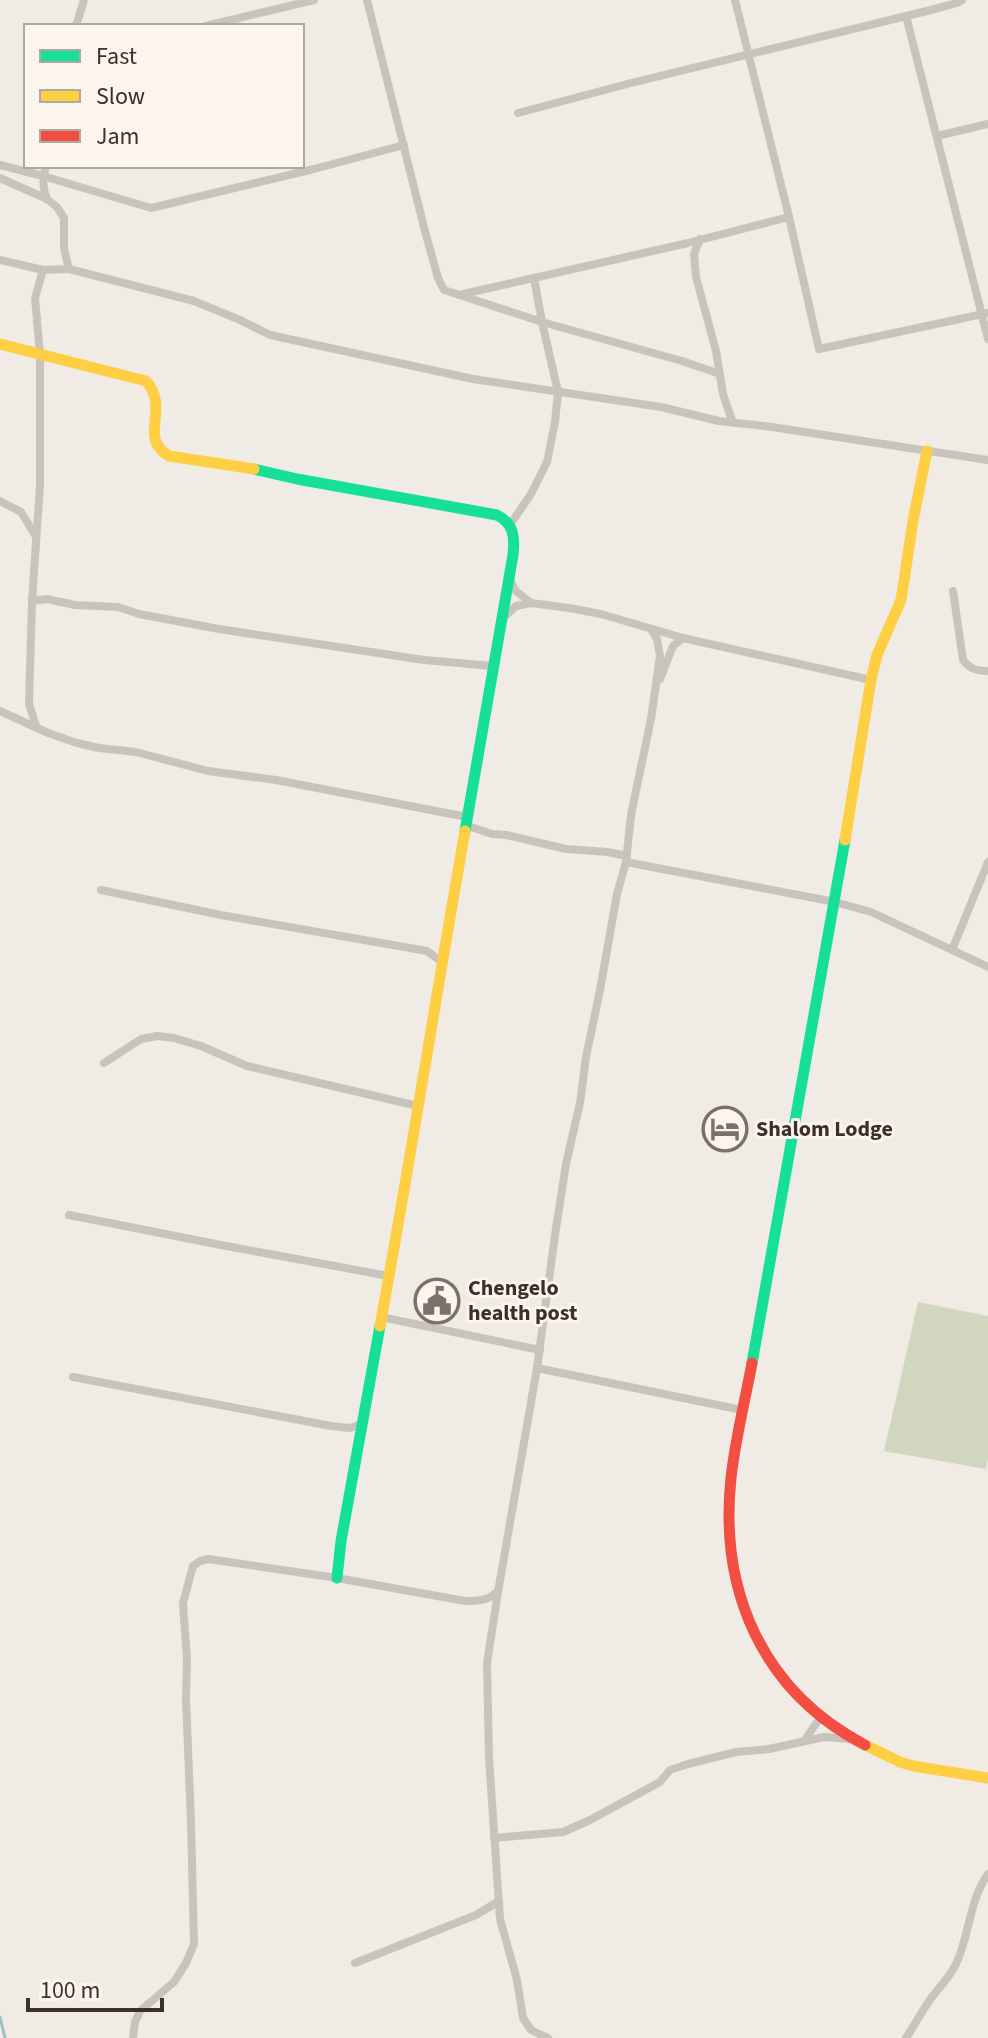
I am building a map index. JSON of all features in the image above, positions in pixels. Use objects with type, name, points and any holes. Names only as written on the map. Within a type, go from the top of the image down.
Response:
[{"type":"street","points":[[77,24],[84,0]]},
{"type":"street","points":[[214,24],[314,0]]},
{"type":"street","points":[[367,0],[425,231],[444,290],[720,374]]},
{"type":"street","points":[[735,0],[819,349],[985,313]]},
{"type":"street","points":[[518,113],[962,0]]},
{"type":"street","points":[[906,16],[985,313],[988,339]]},
{"type":"street","points":[[937,136],[988,124]]},
{"type":"street","points":[[0,165],[151,208],[404,145]]},
{"type":"street","points":[[45,168],[43,189],[47,199]]},
{"type":"street","points":[[0,178],[47,199],[57,207],[64,218],[64,249],[69,269]]},
{"type":"street","points":[[462,294],[789,217]]},
{"type":"street","points":[[700,239],[694,254],[696,277],[723,394],[733,423]]},
{"type":"street","points":[[0,260],[43,270],[69,269],[194,301],[270,335],[473,379],[661,407],[733,423],[785,428],[988,460]]},
{"type":"street","points":[[36,726],[29,704],[39,505],[40,354],[35,298],[43,270]]},
{"type":"street","points":[[510,525],[531,494],[547,462],[558,392],[534,278]]},
{"type":"street","points":[[24,350],[39,339]]},
{"type":"street","points":[[0,344],[152,385],[157,403],[153,439],[160,453],[497,515],[510,525],[515,537],[337,1578]]},
{"type":"street","points":[[927,451],[901,600],[877,655],[871,680],[835,902],[731,1478],[731,1559],[737,1589],[758,1642],[792,1692],[820,1718],[850,1739],[903,1763],[988,1778]]},
{"type":"street","points":[[0,501],[21,512],[36,538]]},
{"type":"street","points":[[21,512],[39,505]]},
{"type":"street","points":[[509,577],[515,590],[531,603]]},
{"type":"street","points":[[33,585],[47,599]]},
{"type":"street","points":[[953,591],[963,660],[968,667],[988,671]]},
{"type":"street","points":[[32,601],[47,599],[75,605],[118,607],[170,620],[334,647],[493,666]]},
{"type":"street","points":[[502,619],[516,606],[531,603],[601,614],[683,638],[871,680]]},
{"type":"street","points":[[548,2038],[531,2030],[523,2018],[517,1980],[500,1919],[489,1758],[487,1663],[540,1350],[566,1164],[580,1103],[617,894],[627,859],[631,815],[656,687],[660,649],[651,629]]},
{"type":"street","points":[[656,687],[673,646],[683,638]]},
{"type":"street","points":[[14,717],[29,704]]},
{"type":"street","points":[[0,711],[77,743],[136,752],[208,771],[276,780],[466,821],[492,834],[566,849],[608,852],[627,859],[835,902],[871,912],[988,967]]},
{"type":"street","points":[[952,950],[988,862]]},
{"type":"street","points":[[101,890],[221,915],[427,951],[446,942]]},
{"type":"street","points":[[427,951],[442,962]]},
{"type":"street","points":[[104,1063],[141,1039],[157,1036],[174,1038],[247,1066],[418,1106]]},
{"type":"street","points":[[69,1215],[389,1276]]},
{"type":"street","points":[[381,1317],[540,1350]]},
{"type":"street","points":[[537,1368],[742,1410]]},
{"type":"street","points":[[73,1377],[331,1426],[350,1428],[362,1424]]},
{"type":"street","points":[[133,2038],[140,2011],[174,1982],[194,1944],[187,1660],[183,1615],[193,1566],[208,1559],[465,1601],[481,1601],[498,1592]]},
{"type":"street","points":[[804,1741],[820,1718]]},
{"type":"street","points":[[494,1838],[563,1832],[660,1782],[670,1770],[736,1752],[769,1749],[824,1737],[850,1739]]},
{"type":"street","points":[[906,2038],[954,1967],[979,1886],[988,1874]]},
{"type":"street","points":[[355,1963],[476,1915],[499,1901]]},
{"type":"green space","points":[[918,1302],[988,1316],[986,1469],[884,1451]]},
{"type":"waterway","points":[[0,2017],[5,2038]]},
{"type":"traffic: fast","points":[[254,469],[497,515],[510,527],[513,555],[465,831]]},
{"type":"traffic: fast","points":[[752,1363],[845,840]]},
{"type":"traffic: fast","points":[[337,1578],[380,1326]]},
{"type":"traffic: slow","points":[[0,344],[146,381],[156,402],[155,440],[169,456],[254,469]]},
{"type":"traffic: slow","points":[[845,840],[871,680],[877,655],[901,600],[927,451]]},
{"type":"traffic: slow","points":[[380,1326],[465,831]]},
{"type":"traffic: slow","points":[[865,1745],[913,1766],[988,1778]]},
{"type":"traffic: jam","points":[[752,1363],[731,1478],[729,1520],[732,1560],[741,1598],[755,1634],[774,1667],[799,1696],[829,1723],[865,1745]]},
{"type":"place","name":"Shalom Lodge","points":[[725,1129]]},
{"type":"place","name":"Chengelo health post","points":[[437,1301]]}]
